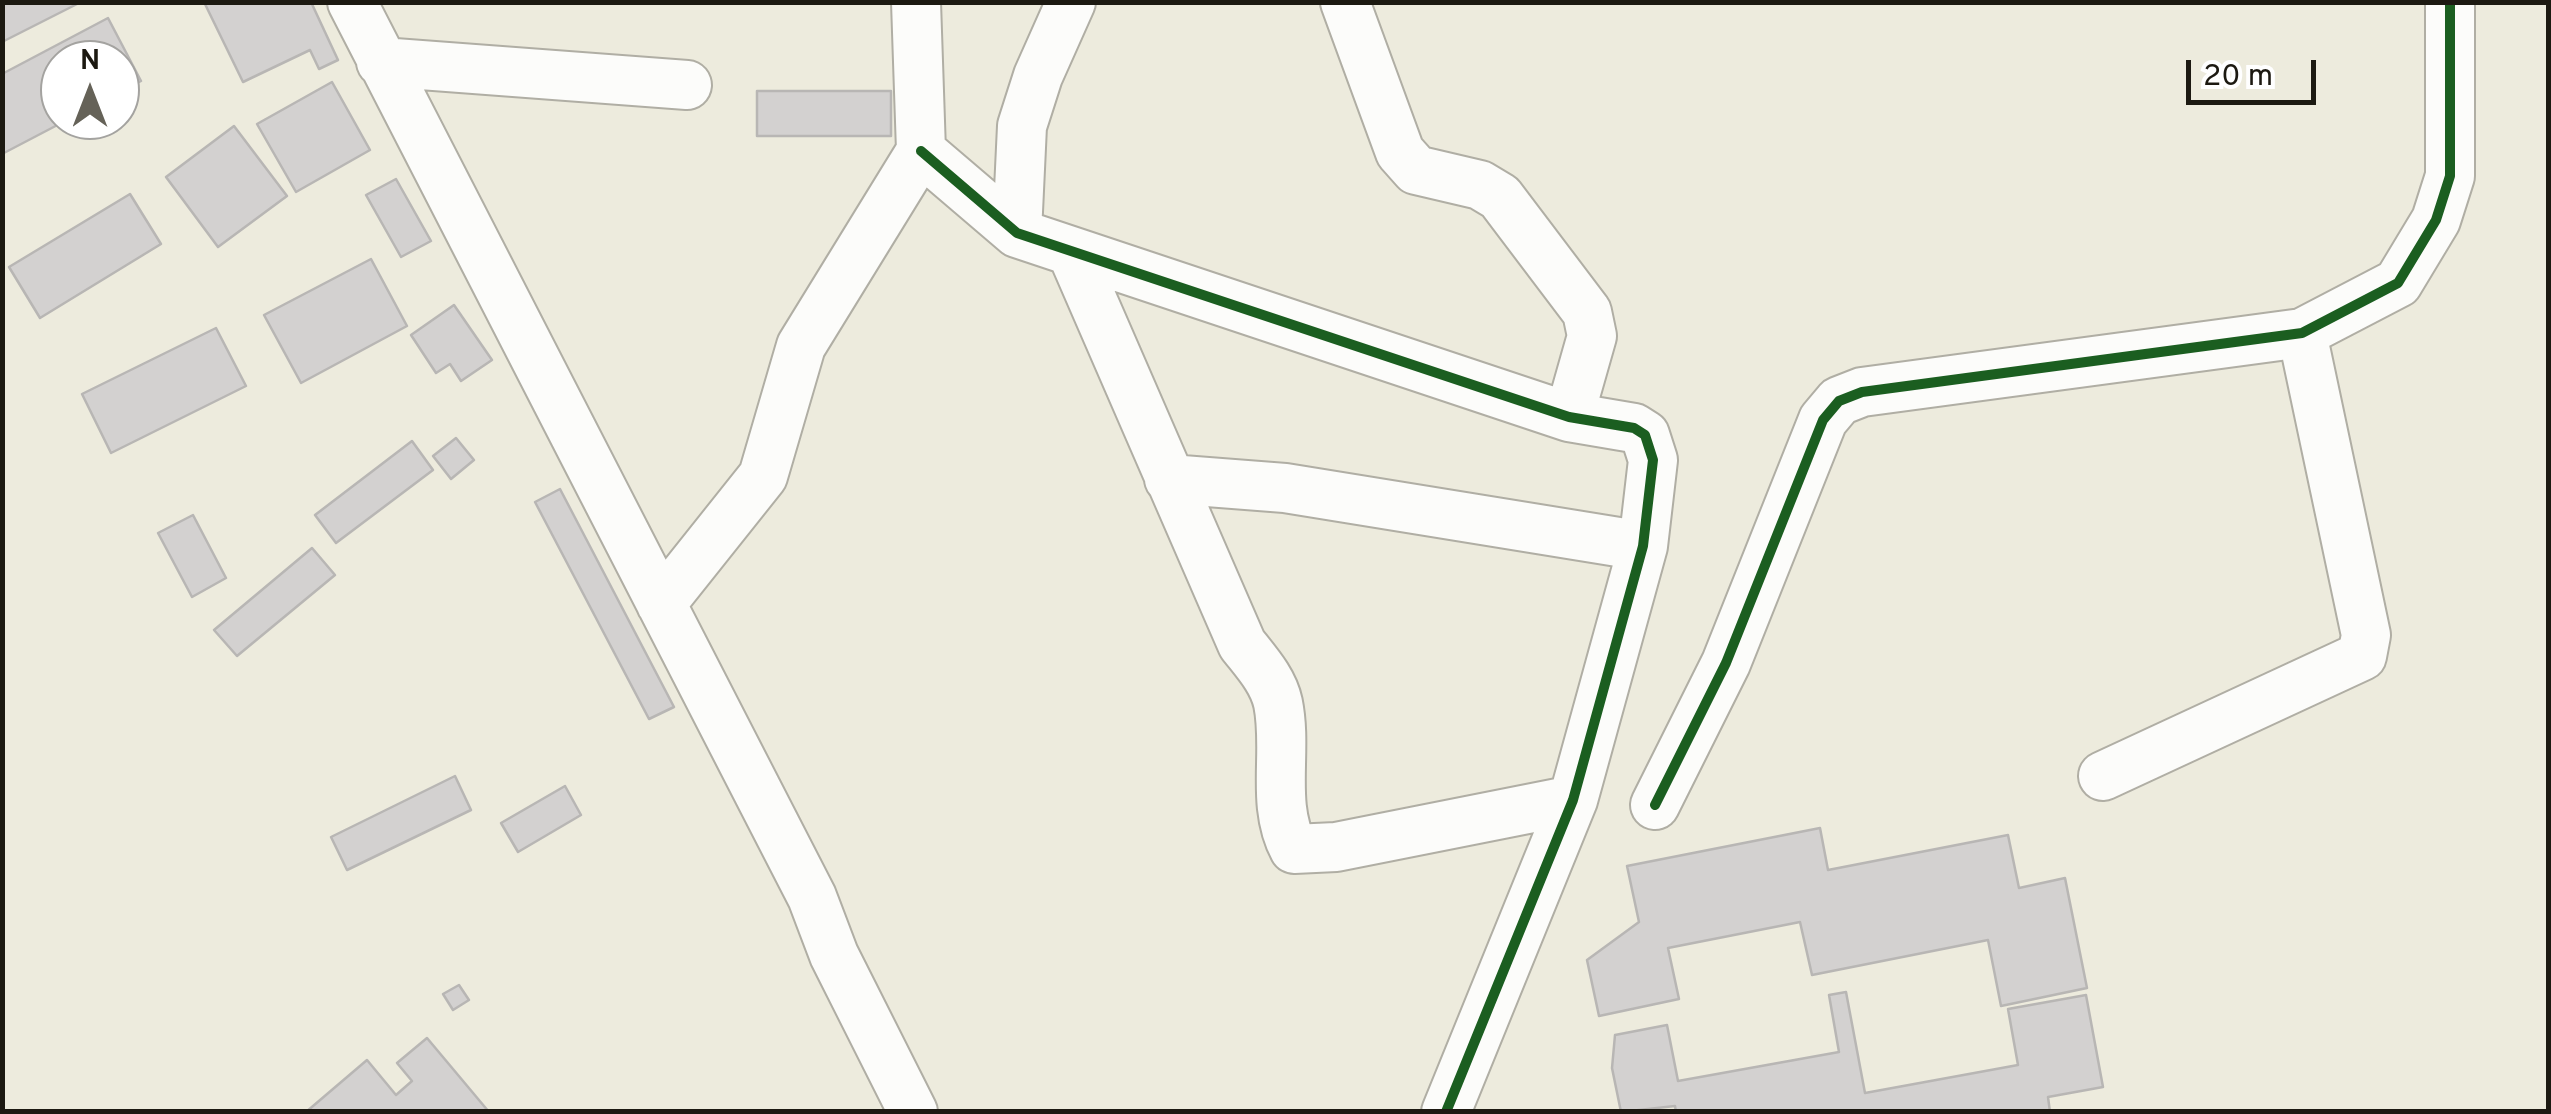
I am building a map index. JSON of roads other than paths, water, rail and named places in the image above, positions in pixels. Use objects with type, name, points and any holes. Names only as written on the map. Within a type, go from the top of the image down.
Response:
[{"type":"street","points":[[352,2],[812,897],[834,955],[913,1112]]},
{"type":"street","points":[[661,604],[763,476],[801,346],[921,152],[916,2]]},
{"type":"street","points":[[1345,2],[1400,152],[1416,170],[1480,185],[1500,198],[1587,312],[1592,336],[1569,417]]},
{"type":"street","points":[[1655,805],[1726,664],[1823,420],[1839,401],[1862,392],[2302,333],[2398,283],[2436,220],[2450,176],[2450,2]]},
{"type":"street","points":[[1016,233],[1022,126],[1038,76],[1082,8]]},
{"type":"street","points":[[381,62],[687,84]]},
{"type":"street","points":[[921,152],[1016,233],[1569,417],[1634,428],[1645,435],[1653,460],[1643,546],[1573,800],[1446,1112]]},
{"type":"street","points":[[1072,253],[1242,644],[1266,676],[1278,703],[1283,828],[1294,849],[1336,847],[1573,800]]},
{"type":"street","points":[[2103,776],[2362,656],[2366,634],[2302,333]]},
{"type":"street","points":[[1169,479],[1285,488],[1643,546]]}]
